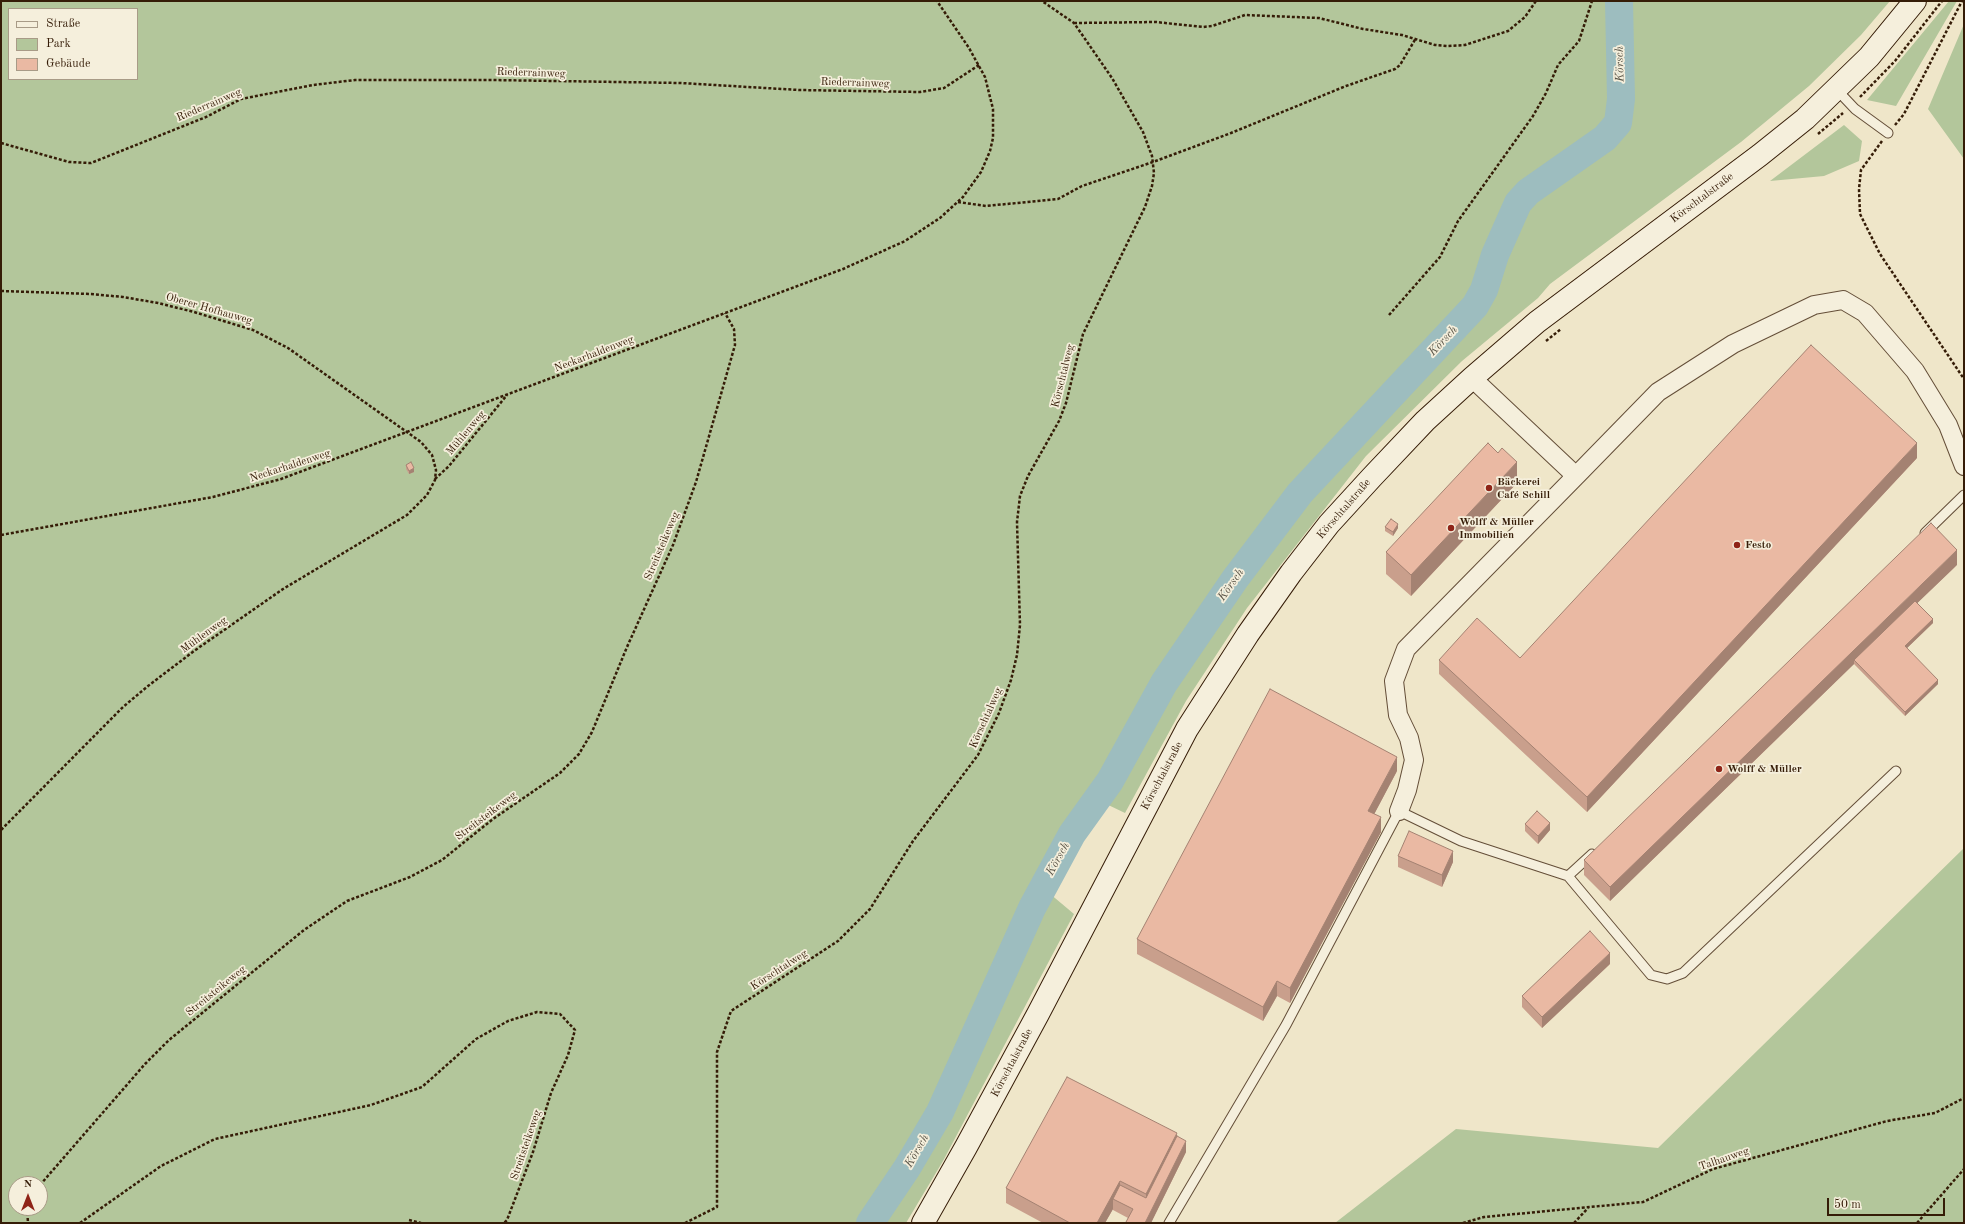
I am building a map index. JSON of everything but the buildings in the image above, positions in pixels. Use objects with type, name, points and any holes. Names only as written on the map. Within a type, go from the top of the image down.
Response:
[{"type":"main road","name":"Körschtalstraße","points":[[923,1223],[966,1148],[1038,1014],[1168,762],[1208,695],[1291,573],[1329,524],[1425,421],[1537,322],[1760,154],[1837,90],[1869,57],[1916,1]]},
{"type":"street","points":[[1398,811],[1407,790],[1414,760],[1409,738],[1398,715],[1394,681],[1406,649],[1658,392],[1733,344],[1814,305],[1843,300],[1865,313],[1915,371],[1948,425],[1964,466]]},
{"type":"street","points":[[1472,378],[1576,476]]},
{"type":"lane","points":[[1837,90],[1851,105],[1888,133]]},
{"type":"lane","points":[[1918,539],[1964,495]]},
{"type":"lane","points":[[1169,1223],[1286,1025],[1398,811],[1461,841],[1568,876],[1651,975],[1668,979],[1683,973],[1896,771]]},
{"type":"lane","points":[[1568,876],[1597,849]]},
{"type":"path","name":"Neckarhaldenweg","points":[[1,535],[242,490],[306,470],[876,255],[928,226],[958,202],[981,172],[990,151],[993,138],[994,118],[992,99],[985,77],[979,65],[937,1]]},
{"type":"path","points":[[1042,1],[1074,23],[1156,22],[1203,27],[1244,15],[1319,18],[1331,20],[1363,30],[1416,38],[1440,46],[1470,44],[1510,30],[1525,17],[1536,1]]},
{"type":"path","points":[[1389,315],[1436,262],[1458,221],[1533,116],[1546,93],[1558,66],[1579,41],[1592,1]]},
{"type":"path","points":[[1812,139],[1851,105],[1895,61],[1942,1]]},
{"type":"path","points":[[1962,1],[1904,114],[1861,170],[1859,189],[1860,214],[1880,254],[1964,379]]},
{"type":"path","name":"Körschtalweg","points":[[685,1223],[717,1207],[717,1052],[731,1011],[838,941],[870,909],[913,841],[972,764],[984,744],[999,713],[1014,667],[1020,633],[1021,606],[1017,522],[1020,496],[1028,476],[1050,439],[1063,411],[1077,354],[1086,325],[1121,258],[1149,198],[1153,179],[1153,162],[1143,132],[1128,104],[1074,23]]},
{"type":"path","points":[[958,202],[986,206],[1055,200],[1082,186],[1231,133],[1346,86],[1394,69],[1400,65],[1416,38]]},
{"type":"path","name":"Riederrainweg","points":[[1,143],[69,162],[85,164],[91,163],[206,117],[241,99],[313,85],[347,81],[494,80],[681,83],[800,90],[928,92],[944,88],[979,65]]},
{"type":"path","name":"Oberer Hofhauweg","points":[[1,291],[91,294],[123,297],[158,303],[194,312],[253,330],[288,348],[407,432]]},
{"type":"path","name":"Streitsteikeweg","points":[[48,1176],[157,1051],[184,1027],[298,935],[347,901],[410,877],[442,860],[493,819],[560,773],[579,754],[592,732],[627,646],[672,545],[696,482],[735,346],[734,329],[725,313]]},
{"type":"path","points":[[1545,342],[1564,328]]},
{"type":"path","name":"Mühlenweg","points":[[1,830],[113,718],[148,686],[200,647],[283,589],[407,515],[427,495],[435,480],[449,466],[508,395]]},
{"type":"path","name":"Mühlenweg","points":[[407,432],[426,447],[432,455],[436,470],[435,480]]},
{"type":"path","name":"Streitsteikeweg","points":[[80,1223],[161,1166],[215,1139],[371,1105],[422,1087],[476,1039],[508,1021],[537,1012],[560,1014],[575,1030],[574,1036],[568,1055],[551,1093],[534,1152],[507,1220],[504,1223]]},
{"type":"path","name":"Talhauweg","points":[[1464,1223],[1484,1217],[1643,1202],[1712,1169],[1887,1122],[1935,1113],[1964,1098]]},
{"type":"path","points":[[1917,1223],[1964,1170]]},
{"type":"path","points":[[1574,1223],[1589,1208]]},
{"type":"path","points":[[409,1220],[421,1223]]},
{"type":"green space","points":[[1,1],[1890,1],[1861,35],[1809,86],[1741,142],[1550,284],[1538,298],[1462,361],[1366,456],[1247,608],[1186,701],[1125,813],[1102,802],[1049,893],[1074,914],[943,1161],[906,1223],[1,1223]]},
{"type":"green space","points":[[1949,1],[1957,1],[1896,106],[1867,100]]},
{"type":"green space","points":[[1964,24],[1964,159],[1928,109]]},
{"type":"green space","points":[[1844,125],[1862,141],[1859,161],[1824,176],[1770,181]]},
{"type":"green space","points":[[1964,848],[1964,1223],[1335,1223],[1456,1129],[1658,1148]]},
{"type":"waterway","name":"Körsch","points":[[870,1223],[907,1168],[940,1112],[1032,908],[1072,834],[1110,781],[1164,683],[1235,579],[1300,493],[1475,306],[1484,290],[1495,255],[1518,203],[1528,192],[1605,138],[1618,123],[1621,99],[1619,1]]},
{"type":"place","name":"Bäckerei Café Schill","points":[[1489,488]]},
{"type":"place","name":"Wolff & Müller Immobilien","points":[[1451,528]]},
{"type":"place","name":"Festo","points":[[1737,545]]},
{"type":"place","name":"Wolff & Müller","points":[[1719,769]]}]
